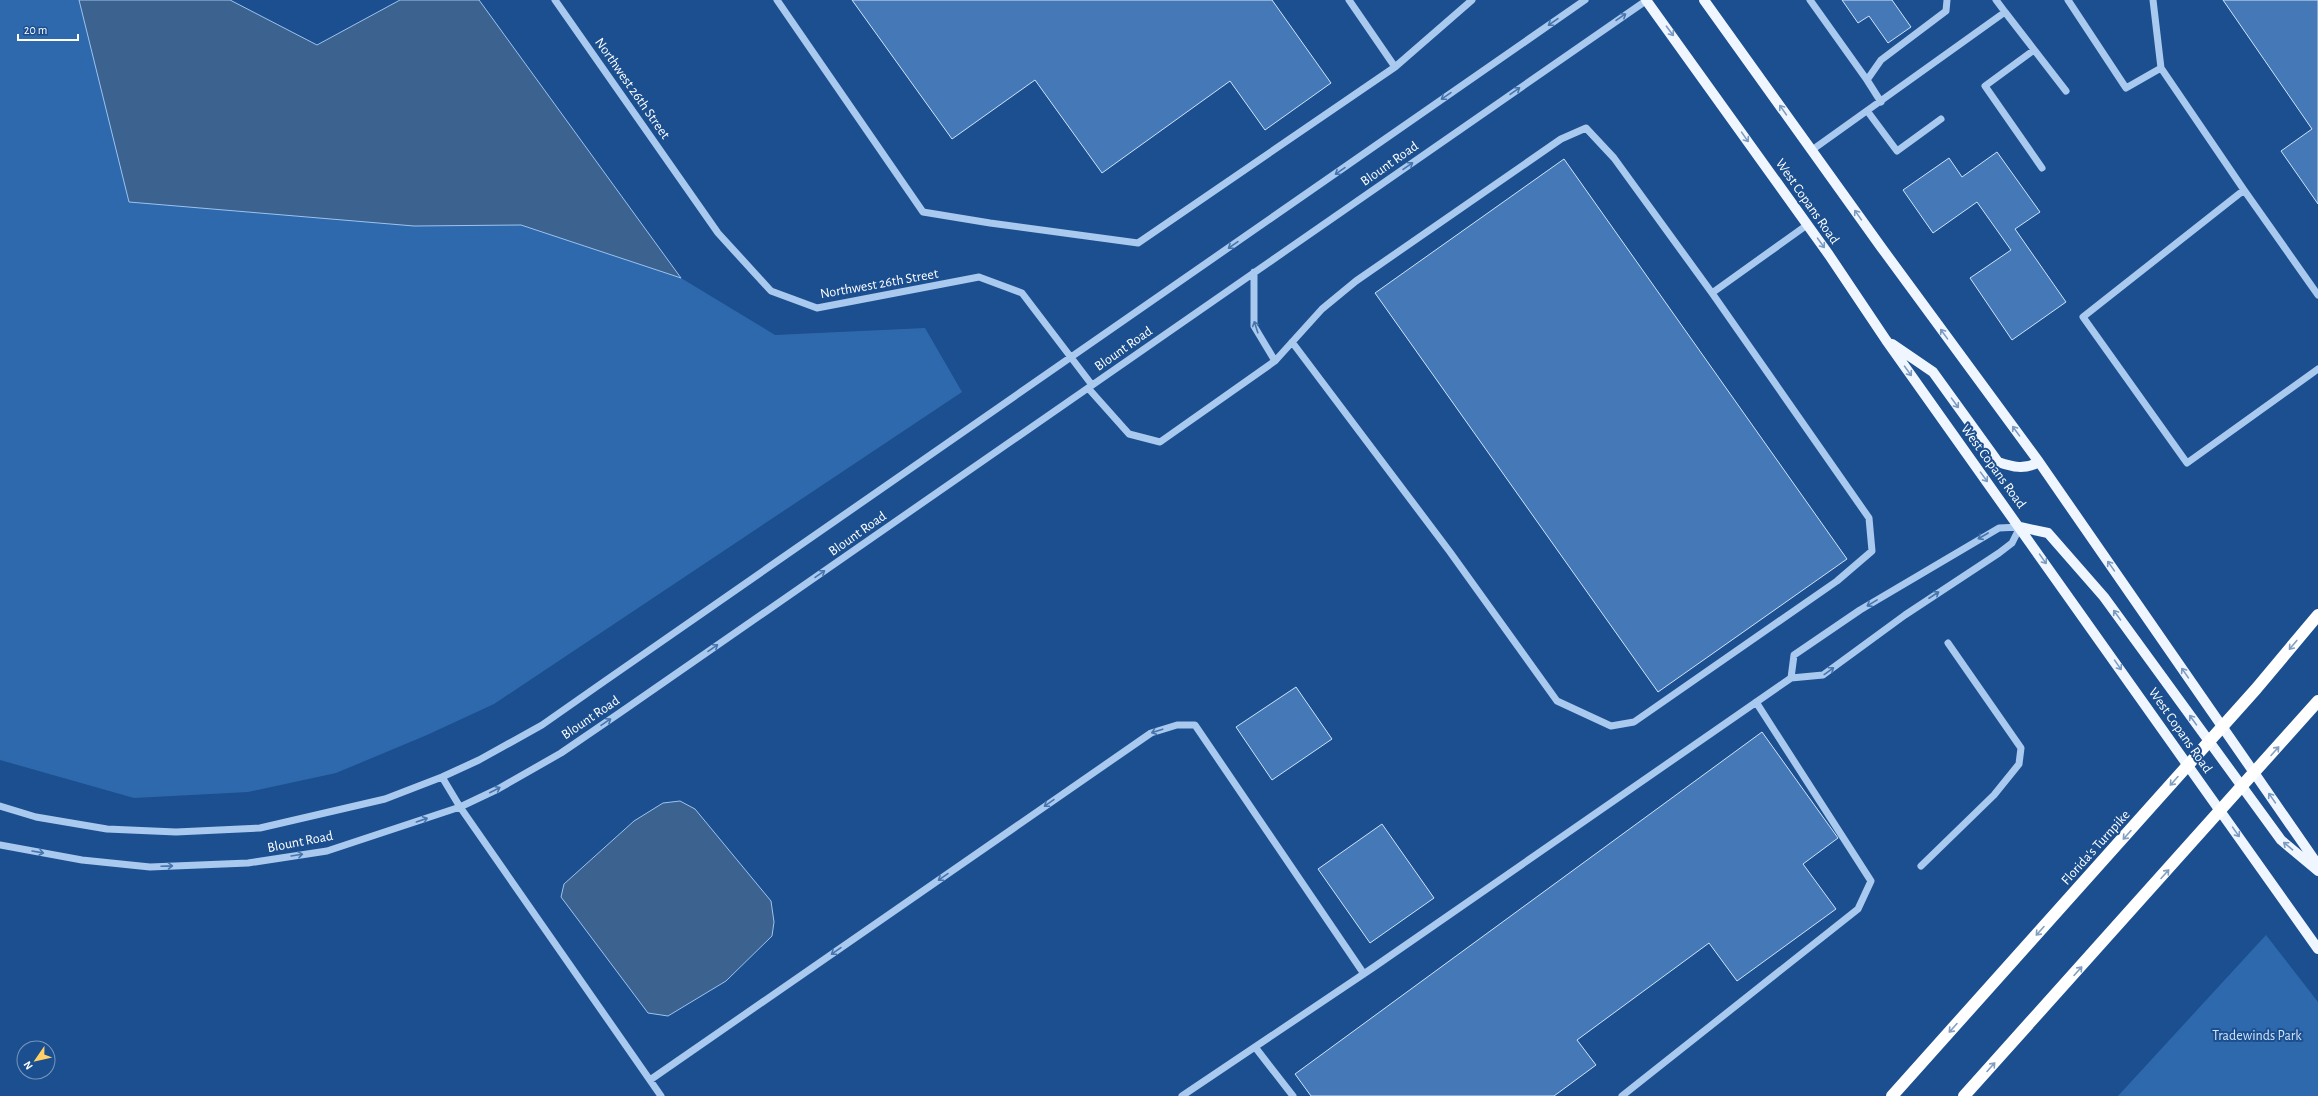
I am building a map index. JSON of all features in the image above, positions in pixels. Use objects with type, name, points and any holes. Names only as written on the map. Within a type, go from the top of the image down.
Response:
[{"type":"highway","name":"Florida's Turnpike","points":[[1892,1096],[2153,806],[2256,689],[2318,615]]},
{"type":"highway","points":[[1964,1096],[2184,853],[2318,701]]},
{"type":"main road","name":"West Copans Road","points":[[1646,0],[1807,224],[1886,340],[2318,949]]},
{"type":"main road","points":[[1704,0],[2039,462],[2318,864]]},
{"type":"main road","points":[[1886,340],[1933,372],[1998,462],[2015,468],[2030,467],[2039,462]]},
{"type":"main road","points":[[2020,527],[2048,533],[2099,591],[2281,840],[2318,871]]},
{"type":"street","name":"Northwest 26th Street","points":[[556,0],[718,233],[771,291],[817,308],[980,277],[1022,293],[1090,386],[1129,434],[1160,442],[1275,361],[1322,309],[1356,281],[1561,139],[1586,128],[1614,158],[1712,293]]},
{"type":"street","points":[[777,0],[922,212],[990,224],[1138,243],[1395,67],[1472,0]]},
{"type":"street","points":[[1349,0],[1395,67]]},
{"type":"street","name":"Blount Road","points":[[0,806],[36,817],[107,830],[176,832],[260,828],[385,799],[442,777],[479,760],[542,724],[1585,0]]},
{"type":"street","name":"Blount Road","points":[[0,845],[82,860],[150,867],[248,863],[328,850],[460,807],[498,789],[561,753],[1646,0]]},
{"type":"street","points":[[1810,0],[1881,102]]},
{"type":"street","points":[[1867,80],[1881,60],[1946,11],[1947,0]]},
{"type":"street","points":[[1996,0],[2066,91]]},
{"type":"street","points":[[2068,0],[2126,88],[2161,68]]},
{"type":"street","points":[[2153,0],[2161,68],[2318,295]]},
{"type":"street","points":[[1812,150],[1868,112],[2005,12]]},
{"type":"street","points":[[2034,50],[1985,86],[2042,168]]},
{"type":"street","points":[[1868,112],[1897,151],[1941,119]]},
{"type":"street","points":[[2244,190],[2083,317],[2187,463],[2318,369]]},
{"type":"street","points":[[1292,342],[1450,552],[1556,701],[1611,726],[1634,722],[1837,582],[1872,551],[1869,518],[1712,293],[1807,224]]},
{"type":"street","points":[[1254,272],[1254,326],[1275,361]]},
{"type":"street","points":[[1182,1096],[1364,974],[1791,678],[1823,675],[1905,615],[1999,553],[2012,543],[2020,527],[1999,528],[1860,610],[1794,655],[1791,678]]},
{"type":"street","points":[[1921,866],[1994,795],[2019,764],[2021,748],[1948,643]]},
{"type":"street","points":[[1622,1096],[1858,909],[1871,881],[1756,702]]},
{"type":"street","points":[[650,1080],[1151,733],[1177,725],[1195,725],[1364,974]]},
{"type":"street","points":[[442,777],[460,807],[661,1096]]},
{"type":"street","points":[[1256,1047],[1293,1096]]},
{"type":"green space","points":[[0,0],[79,0],[129,202],[393,224],[521,225],[681,278],[775,335],[925,328],[962,392],[494,704],[427,735],[336,773],[248,792],[134,798],[0,760]]},
{"type":"green space","name":"Tradewinds Park","points":[[2266,935],[2318,1002],[2318,1096],[2118,1096]]},
{"type":"shaded area","points":[[79,0],[230,0],[317,45],[400,0],[479,0],[681,278],[521,225],[414,226],[129,202]]},
{"type":"shaded area","points":[[680,801],[695,809],[771,901],[774,922],[772,936],[726,981],[668,1016],[648,1013],[561,897],[564,884],[634,821],[663,803]]},
{"type":"building","points":[[852,0],[1272,0],[1331,83],[1265,130],[1230,81],[1102,173],[1035,80],[952,139]]},
{"type":"building","points":[[1842,0],[1892,0],[1911,27],[1888,43],[1869,16],[1858,23]]},
{"type":"building","points":[[2223,0],[2318,0],[2318,204],[2281,151],[2312,129]]},
{"type":"building","points":[[1997,152],[2040,212],[2015,229],[2066,302],[2012,340],[1970,278],[2011,250],[1977,202],[1933,233],[1903,190],[1949,158],[1962,177]]},
{"type":"building","points":[[1564,159],[1847,559],[1658,692],[1375,293]]},
{"type":"building","points":[[1296,687],[1332,739],[1272,780],[1236,727]]},
{"type":"building","points":[[1762,732],[1838,838],[1803,864],[1836,909],[1737,981],[1709,943],[1577,1040],[1596,1065],[1554,1096],[1311,1096],[1295,1074]]},
{"type":"building","points":[[1382,824],[1434,898],[1370,943],[1318,869]]}]
